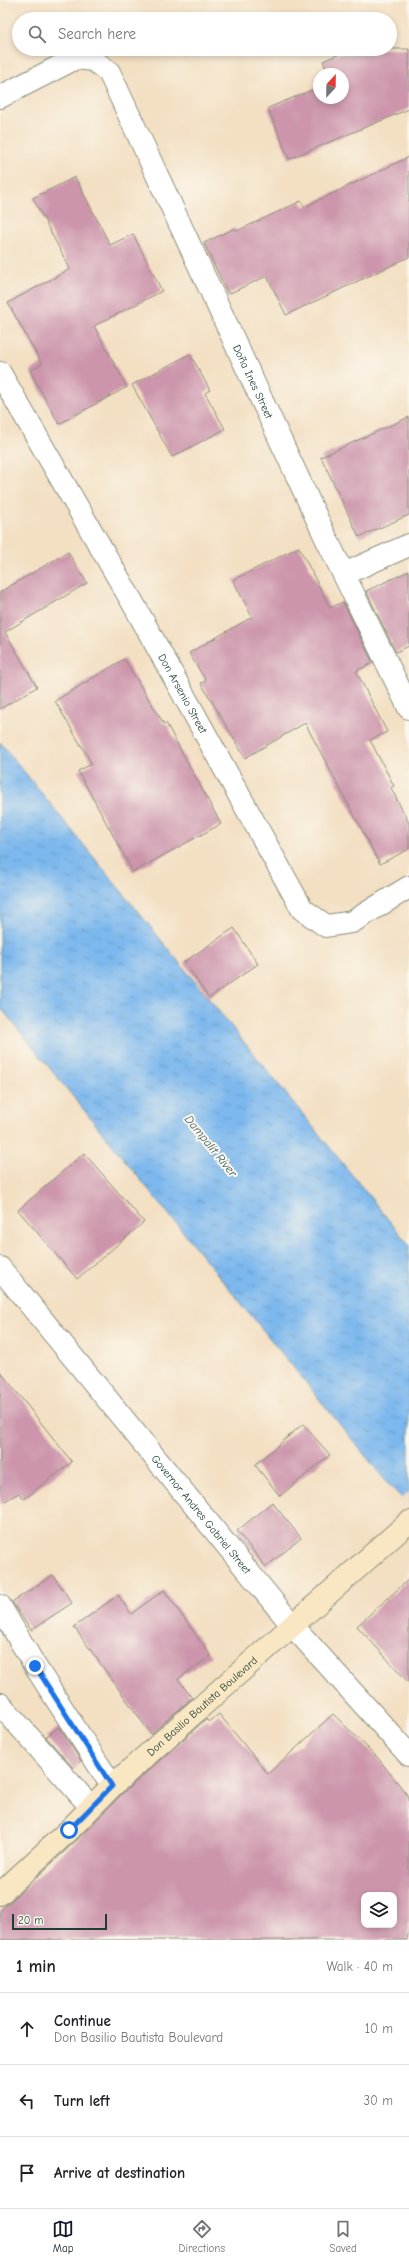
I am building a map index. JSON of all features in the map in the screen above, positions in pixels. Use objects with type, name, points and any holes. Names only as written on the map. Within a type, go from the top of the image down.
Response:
[{"type":"main road","name":"Don Basilio Bautista Boulevard","points":[[0,1894],[112,1786],[404,1527]]},
{"type":"street","name":"Doña Ines Street","points":[[0,97],[76,58],[93,60],[109,72],[344,574],[409,708]]},
{"type":"street","name":"Don Arsenio Street","points":[[0,373],[134,605],[302,909],[326,926],[352,922],[409,888]]},
{"type":"street","points":[[344,574],[409,545]]},
{"type":"street","name":"Governor Andres Gabriel Street","points":[[0,1268],[292,1625],[409,1756]]},
{"type":"street","points":[[0,1606],[35,1666],[112,1786]]},
{"type":"street","points":[[0,1704],[91,1807]]},
{"type":"water","name":"Dampalit River","points":[[0,742],[409,1245],[409,1505],[390,1486],[0,1007]]},
{"type":"pier","points":[[409,1492],[409,1507],[400,1499]]},
{"type":"building","points":[[397,49],[409,49],[409,109],[289,159],[268,108],[313,89],[313,104],[349,104],[349,68],[326,68],[323,61],[335,56],[397,56]]},
{"type":"building","points":[[409,157],[409,257],[286,315],[267,276],[228,294],[204,243],[235,228],[237,231],[301,201],[304,207]]},
{"type":"building","points":[[75,177],[110,245],[133,234],[162,291],[94,326],[127,387],[59,424],[30,371],[42,364],[8,303],[70,269],[33,198]]},
{"type":"building","points":[[190,354],[210,390],[205,393],[225,429],[172,457],[132,385]]},
{"type":"building","points":[[409,417],[409,515],[359,537],[321,457]]},
{"type":"building","points":[[299,547],[330,608],[343,602],[373,663],[356,671],[387,732],[370,740],[394,786],[391,788],[409,823],[409,849],[380,864],[305,723],[245,758],[201,683],[206,681],[189,653],[252,617],[233,580]]},
{"type":"building","points":[[68,552],[87,583],[5,632],[37,687],[0,709],[0,592]]},
{"type":"building","points":[[409,571],[409,646],[396,652],[366,591]]},
{"type":"building","points":[[124,659],[164,724],[166,723],[221,824],[133,872],[78,771],[92,764],[55,701]]},
{"type":"building","points":[[234,928],[258,964],[209,998],[184,962]]},
{"type":"building","points":[[84,1153],[144,1222],[77,1279],[18,1210]]},
{"type":"building","points":[[0,1371],[72,1462],[24,1499],[19,1493],[0,1504]]},
{"type":"building","points":[[303,1424],[330,1455],[280,1496],[255,1465]]},
{"type":"building","points":[[272,1502],[301,1538],[266,1567],[237,1531]]},
{"type":"building","points":[[53,1575],[72,1603],[31,1630],[12,1602]]},
{"type":"building","points":[[409,1579],[409,1683],[357,1626]]},
{"type":"building","points":[[164,1590],[211,1656],[178,1679],[192,1698],[151,1734],[74,1627],[118,1595],[131,1614]]},
{"type":"building","points":[[219,1714],[268,1774],[333,1714],[377,1757],[409,1797],[409,1929],[407,1940],[0,1940],[0,1911],[78,1839],[121,1795],[206,1719],[209,1722]]},
{"type":"building","points":[[59,1727],[81,1761],[73,1768],[46,1737]]},
{"type":"route","points":[[35,1666],[112,1786],[69,1830]]}]
